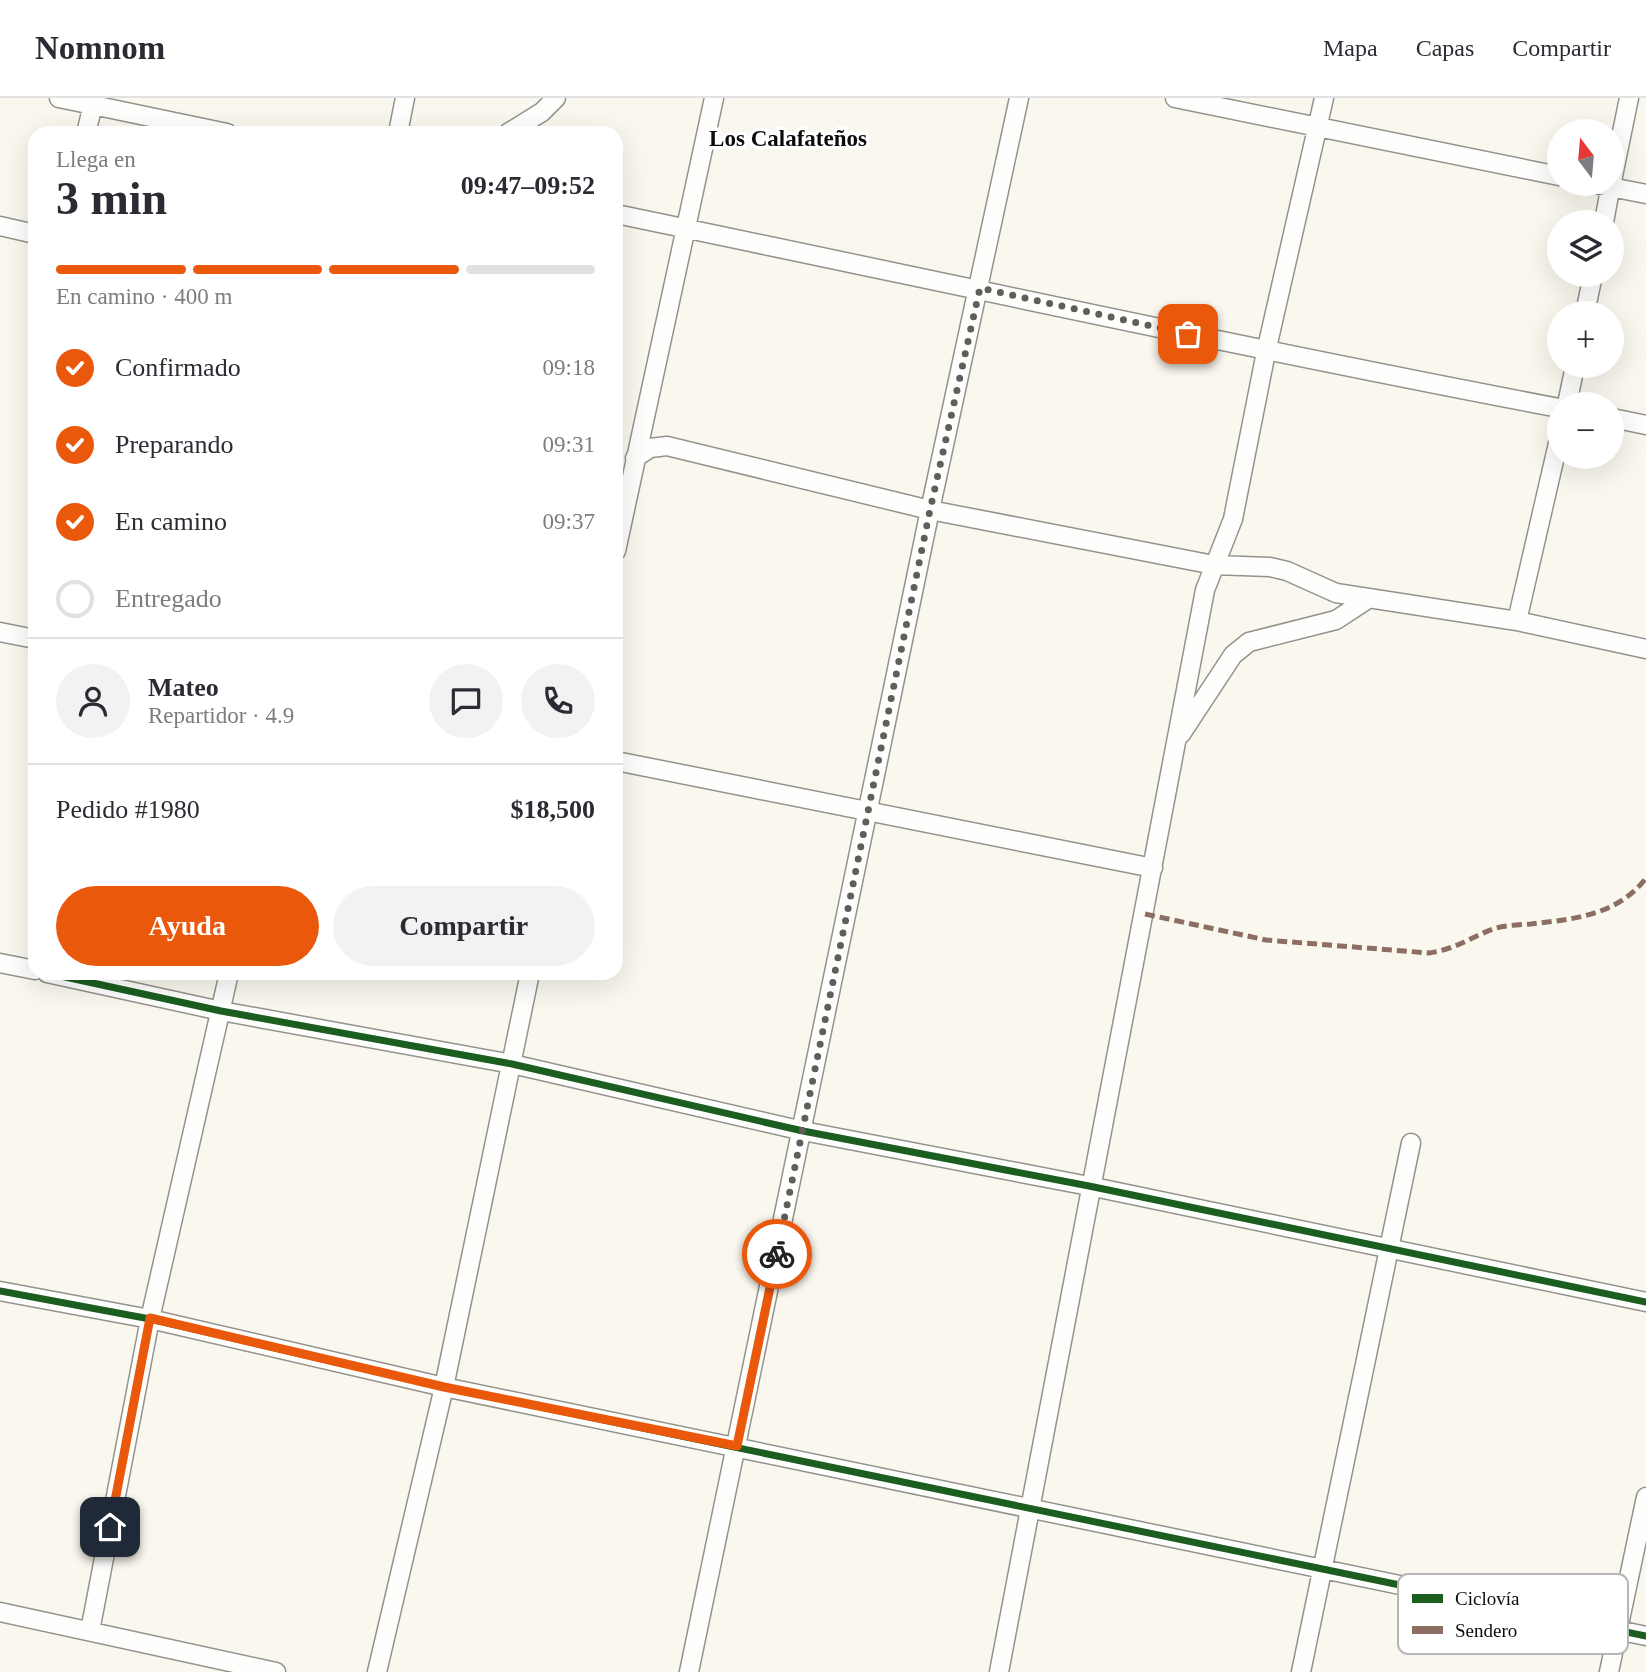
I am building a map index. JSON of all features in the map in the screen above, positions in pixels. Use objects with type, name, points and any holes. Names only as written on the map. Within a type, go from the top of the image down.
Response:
[{"type":"street","points":[[59,98],[194,126]]},
{"type":"street","points":[[399,126],[405,98]]},
{"type":"street","points":[[520,126],[542,112],[556,98]]},
{"type":"street","points":[[623,517],[714,98]]},
{"type":"street","points":[[689,1672],[870,811],[930,510],[1020,98]]},
{"type":"street","points":[[1175,98],[1547,174]]},
{"type":"street","points":[[999,1672],[1089,1186],[1205,590],[1233,519],[1266,352],[1324,98]]},
{"type":"street","points":[[1624,119],[1629,98]]},
{"type":"street","points":[[88,126],[93,105]]},
{"type":"street","points":[[1624,188],[1646,194]]},
{"type":"street","points":[[623,215],[980,288],[1266,352],[1547,406]]},
{"type":"street","points":[[0,226],[28,232]]},
{"type":"street","points":[[1624,420],[1646,425]]},
{"type":"street","points":[[635,458],[650,448],[667,446],[930,510],[1214,565],[1270,567],[1287,571],[1335,593],[1517,621],[1646,649]]},
{"type":"street","points":[[1517,621],[1552,469]]},
{"type":"street","points":[[1175,743],[1233,655],[1249,642],[1336,620],[1368,599]]},
{"type":"street","points":[[0,632],[28,638]]},
{"type":"street","points":[[623,762],[1153,868]]},
{"type":"street","points":[[0,963],[28,969]]},
{"type":"street","points":[[79,980],[221,1011],[512,1064],[803,1131],[1089,1186],[1646,1302]]},
{"type":"street","points":[[90,1631],[150,1318],[228,980]]},
{"type":"street","points":[[377,1672],[444,1387],[529,980]]},
{"type":"street","points":[[1301,1672],[1411,1143]]},
{"type":"street","points":[[0,1291],[150,1318],[444,1387],[1398,1585]]},
{"type":"street","points":[[1628,1582],[1646,1496]]},
{"type":"street","points":[[0,1612],[276,1672]]},
{"type":"street","points":[[1628,1632],[1646,1636]]},
{"type":"street","points":[[1609,1672],[1613,1654]]},
{"type":"marked path","points":[[1145,914],[1266,940],[1429,953],[1455,946],[1497,928],[1564,920],[1595,913],[1622,900],[1646,878]]},
{"type":"cycle path","points":[[79,980],[221,1011],[512,1064],[803,1131],[1089,1186],[1646,1302]]},
{"type":"cycle path","points":[[0,1291],[150,1319],[444,1387],[1398,1585]]},
{"type":"cycle path","points":[[1628,1632],[1646,1636]]},
{"type":"way so far","points":[[777,1254],[930,510],[980,288],[1188,334]]},
{"type":"district","name":"Los Calafateños","points":[[788,138]]},
{"type":"route","points":[[110,1527],[150,1318],[444,1387],[737,1446],[777,1254]]}]
